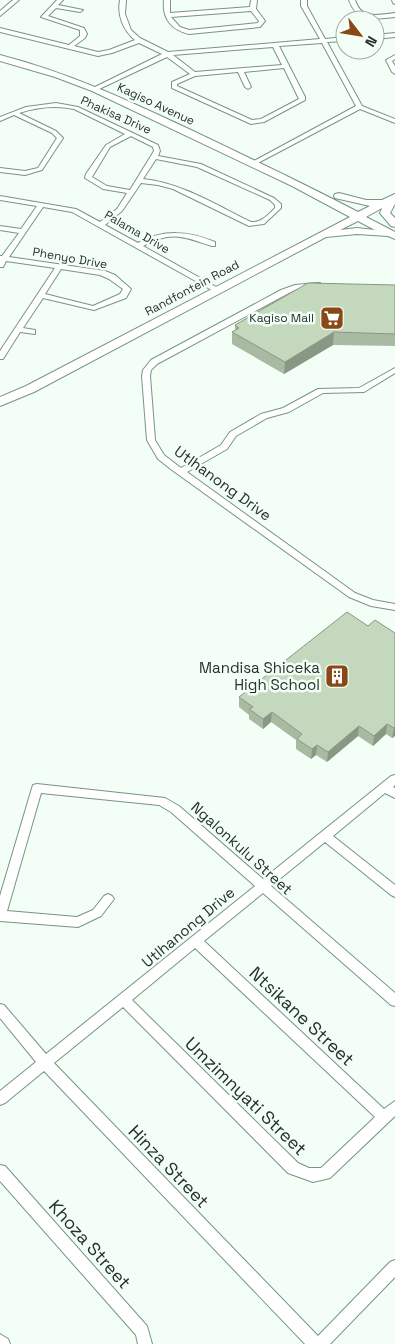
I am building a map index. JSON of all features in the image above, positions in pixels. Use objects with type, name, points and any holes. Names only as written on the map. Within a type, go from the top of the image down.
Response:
[{"type":"street","points":[[0,14],[16,0]]},
{"type":"street","points":[[60,0],[45,14],[45,18],[81,28],[83,37],[70,47]]},
{"type":"street","points":[[123,0],[124,20],[130,32],[138,41],[168,54],[194,74]]},
{"type":"street","points":[[167,0],[166,9],[169,15],[177,28],[185,32],[260,25],[262,22],[253,9],[254,0]]},
{"type":"street","points":[[304,0],[304,6],[360,107],[395,121]]},
{"type":"street","points":[[352,0],[355,10],[360,15],[370,17],[395,15]]},
{"type":"street","points":[[54,6],[80,10]]},
{"type":"street","points":[[169,15],[253,9]]},
{"type":"street","points":[[0,30],[102,54],[138,41]]},
{"type":"street","points":[[95,89],[168,54],[335,40]]},
{"type":"street","points":[[275,45],[286,66],[302,97],[302,100],[258,122],[247,121],[174,87],[174,84],[194,74],[286,66]]},
{"type":"street","points":[[395,57],[389,60],[395,72]]},
{"type":"street","name":"Kagiso Avenue","points":[[0,58],[58,75],[95,89],[296,184],[368,210],[395,224]]},
{"type":"street","points":[[240,70],[248,87]]},
{"type":"street","name":"Phakisa Drive","points":[[0,119],[42,104],[62,104],[76,108],[156,146],[157,151],[154,157],[117,214],[101,224]]},
{"type":"street","points":[[254,163],[360,107]]},
{"type":"street","points":[[0,170],[22,173],[40,169],[60,138],[54,132],[14,113]]},
{"type":"street","points":[[130,134],[108,146],[88,178],[105,188],[131,192]]},
{"type":"street","points":[[139,180],[175,188],[249,224],[257,225],[264,222],[278,208],[278,204],[272,199],[199,165],[154,157]]},
{"type":"street","points":[[337,200],[366,203],[394,197]]},
{"type":"street","points":[[394,197],[386,213],[395,224]]},
{"type":"street","name":"Randfontein Road","points":[[0,402],[394,197]]},
{"type":"street","name":"Palama Drive","points":[[0,198],[74,210],[217,290]]},
{"type":"street","points":[[337,200],[344,215],[339,225]]},
{"type":"street","name":"Kagiso Avenue","points":[[337,200],[357,216],[395,237]]},
{"type":"street","points":[[2,260],[42,204]]},
{"type":"street","points":[[0,228],[22,231]]},
{"type":"street","points":[[310,241],[346,232],[376,232],[395,237]]},
{"type":"street","points":[[138,246],[158,235],[173,234],[194,236],[212,244]]},
{"type":"street","name":"Phenyo Drive","points":[[2,260],[106,274],[127,289],[125,294],[94,308],[40,296]]},
{"type":"street","points":[[0,357],[59,267]]},
{"type":"street","name":"Utlhanong Drive","points":[[330,286],[301,286],[289,289],[159,359],[150,366],[146,376],[151,440],[161,457],[180,472],[352,595],[371,603],[395,607]]},
{"type":"street","points":[[19,329],[32,332]]},
{"type":"street","points":[[180,472],[221,449],[233,434],[264,416],[286,410],[322,391],[361,390],[395,370]]},
{"type":"street","name":"Utlhanong Drive","points":[[0,1098],[124,1000],[324,835],[392,787]]},
{"type":"street","name":"Ngalonkulu Street","points":[[0,915],[37,788],[167,803],[395,1001]]},
{"type":"street","points":[[324,835],[395,892]]},
{"type":"street","points":[[0,915],[78,922],[98,913],[108,899]]},
{"type":"street","name":"Ntsikane Street","points":[[196,941],[384,1117]]},
{"type":"street","name":"Umzimnyati Street","points":[[124,1000],[293,1168],[302,1174],[317,1176],[325,1173],[395,1107]]},
{"type":"street","name":"Hinza Street","points":[[0,1009],[44,1062],[315,1344]]},
{"type":"street","name":"Khoza Street","points":[[0,1171],[142,1331],[145,1344]]},
{"type":"street","points":[[320,1344],[395,1267]]},
{"type":"building","name":"Kagiso Mall","points":[[308,283],[395,285],[395,334],[334,332],[285,362],[232,332],[239,328],[235,325]]},
{"type":"building","name":"Mandisa Shiceka High School","points":[[347,612],[368,626],[375,620],[395,633],[395,727],[387,724],[374,736],[359,726],[328,752],[317,745],[312,749],[297,739],[302,734],[272,712],[263,719],[249,709],[253,707],[239,697]]},
{"type":"place","name":"Kagiso Mall","points":[[332,318]]},
{"type":"place","name":"Mandisa Shiceka High School","points":[[337,676]]}]
